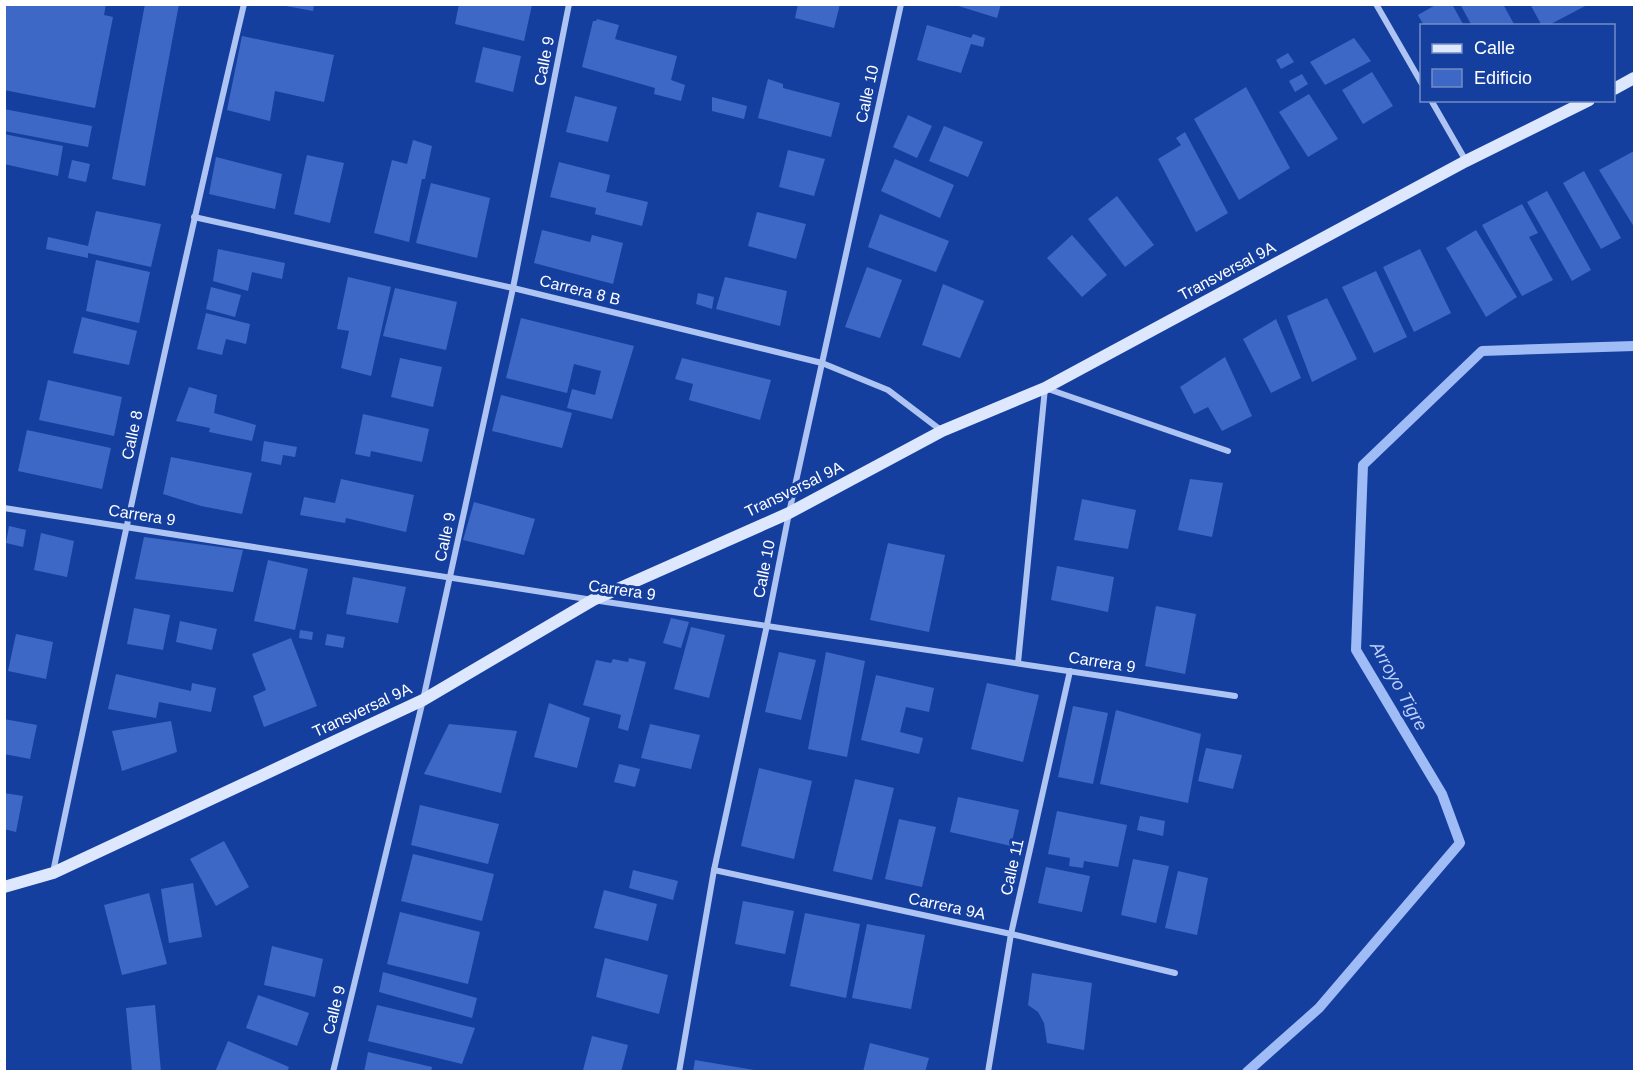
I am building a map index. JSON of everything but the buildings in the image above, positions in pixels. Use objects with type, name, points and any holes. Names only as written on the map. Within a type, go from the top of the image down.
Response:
[{"type":"main road","points":[[1615,88],[1635,78]]},
{"type":"main road","name":"Transversal 9A","points":[[4,887],[53,873],[423,700],[593,600],[789,513],[942,431],[1045,388],[1466,161],[1585,102]]},
{"type":"street","name":"Calle 8","points":[[53,873],[125,526],[244,4]]},
{"type":"street","name":"Calle 9","points":[[333,1071],[423,700],[513,288],[569,4]]},
{"type":"street","name":"Calle 10","points":[[679,1071],[714,870],[789,513],[901,4]]},
{"type":"street","points":[[1376,4],[1420,81]]},
{"type":"street","points":[[1432,102],[1466,161]]},
{"type":"street","name":"Carrera 8 B","points":[[194,217],[513,288],[822,363],[888,390],[942,431]]},
{"type":"street","points":[[1018,663],[1045,388],[1228,451]]},
{"type":"street","name":"Carrera 9","points":[[4,508],[593,600],[1235,696]]},
{"type":"street","name":"Calle 11","points":[[988,1071],[1011,934],[1070,671]]},
{"type":"street","name":"Carrera 9A","points":[[714,870],[1011,934],[1174,973]]},
{"type":"waterway","name":"Arroyo Tigre","points":[[1247,1072],[1319,1008],[1460,843],[1442,794],[1356,650],[1363,465],[1482,351],[1634,346]]}]
